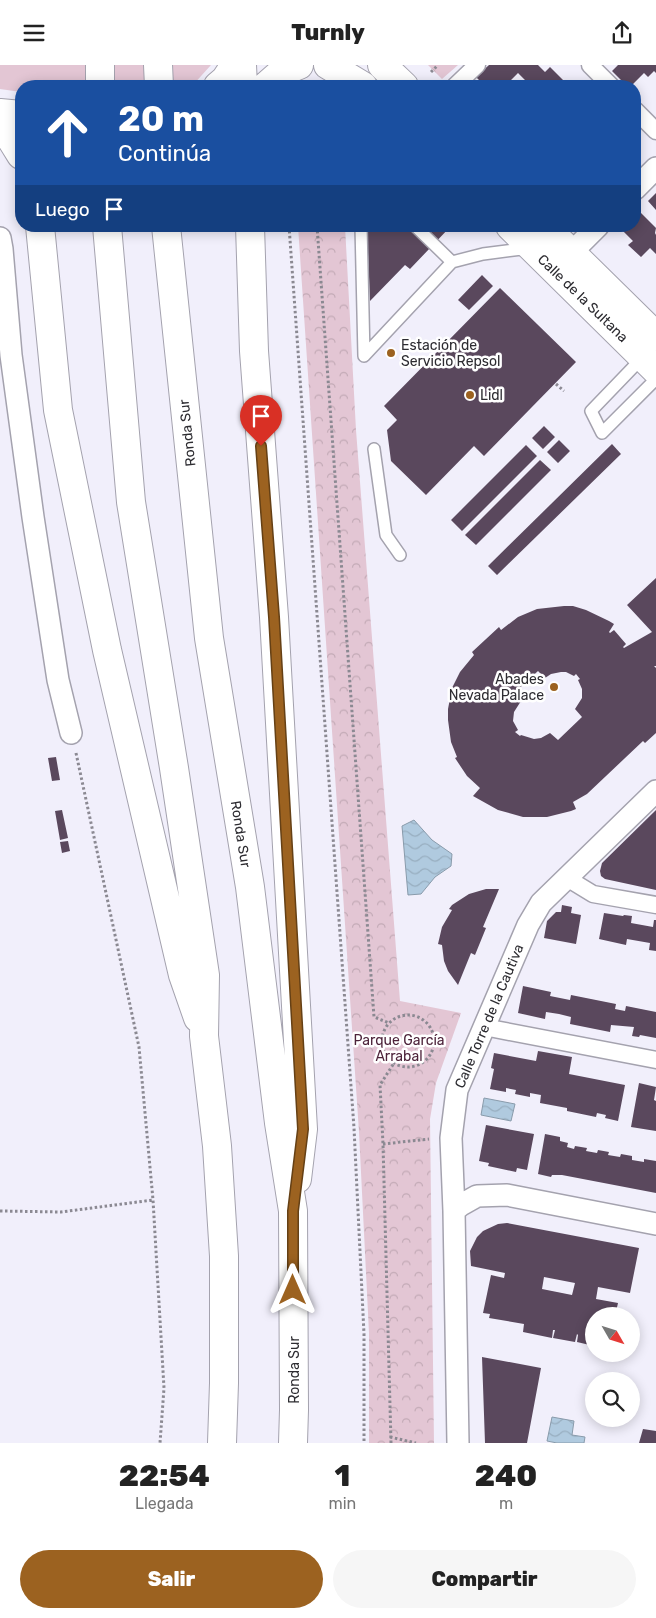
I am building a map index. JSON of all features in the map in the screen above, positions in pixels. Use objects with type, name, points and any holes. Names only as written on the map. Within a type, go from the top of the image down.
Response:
[{"type":"main road","points":[[100,65],[100,80]]},
{"type":"main road","points":[[158,65],[159,80]]},
{"type":"main road","points":[[225,80],[235,65]]},
{"type":"main road","points":[[242,65],[243,80]]},
{"type":"main road","points":[[273,80],[282,72],[299,65]]},
{"type":"main road","points":[[328,65],[353,80]]},
{"type":"main road","points":[[353,65],[366,80]]},
{"type":"main road","points":[[382,65],[398,80]]},
{"type":"main road","points":[[0,113],[15,114]]},
{"type":"main road","points":[[0,121],[15,145]]},
{"type":"main road","points":[[41,232],[60,419],[107,650],[178,956],[204,1035]]},
{"type":"main road","points":[[108,232],[131,502],[174,767],[205,975],[204,1035],[217,1146],[224,1256],[222,1443]]},
{"type":"main road","name":"Ronda Sur","points":[[167,232],[209,638],[250,887],[279,1123],[293,1211],[293,1443]]},
{"type":"main road","points":[[250,232],[254,351],[274,617],[303,1129],[293,1211]]},
{"type":"main road","name":"Calle de la Sultana","points":[[525,232],[572,253],[653,360]]},
{"type":"main road","name":"Calle de la Sultana","points":[[538,237],[653,360]]},
{"type":"street","points":[[461,80],[477,65]]},
{"type":"street","points":[[590,65],[605,80]]},
{"type":"street","points":[[641,116],[656,131]]},
{"type":"street","points":[[641,183],[656,168]]},
{"type":"street","points":[[572,253],[592,232]]},
{"type":"street","points":[[0,238],[11,355],[33,517],[58,680],[71,733]]},
{"type":"street","name":"Calle Torre de la Cautiva","points":[[458,1443],[451,1137],[456,1090],[528,925],[542,903],[656,791]]},
{"type":"street","points":[[568,877],[593,894],[656,905]]},
{"type":"street","points":[[484,1027],[656,1060]]},
{"type":"street","points":[[454,1211],[477,1196],[507,1195],[656,1224]]},
{"type":"lane","points":[[361,232],[364,356],[452,262],[538,237]]},
{"type":"lane","points":[[421,232],[452,262]]},
{"type":"lane","points":[[653,360],[602,433],[591,411],[653,360]]},
{"type":"lane","points":[[374,449],[386,535],[400,555]]},
{"type":"path","points":[[431,72],[438,65]]},
{"type":"path","points":[[289,232],[354,1128],[364,1334],[364,1443]]},
{"type":"path","points":[[317,232],[374,1017],[389,1023]]},
{"type":"path","points":[[556,384],[564,391]]},
{"type":"path","points":[[71,733],[139,1047],[153,1200],[164,1388],[160,1443]]},
{"type":"path","points":[[410,1015],[420,1017],[428,1023],[434,1041],[432,1050],[422,1063],[412,1067],[403,1066],[394,1063],[388,1057],[382,1045],[383,1032],[389,1023],[401,1016],[410,1015]]},
{"type":"path","points":[[391,1443],[380,1085],[394,1063]]},
{"type":"path","points":[[383,1144],[431,1139]]},
{"type":"path","points":[[0,1211],[61,1212],[153,1200]]},
{"type":"path","points":[[390,1437],[416,1443]]},
{"type":"green space","points":[[0,65],[211,65],[197,80],[15,80],[15,91],[0,89]]},
{"type":"green space","points":[[428,65],[458,65],[442,79]]},
{"type":"green space","name":"Parque García Arrabal","points":[[298,232],[345,232],[356,430],[400,1001],[461,1013],[436,1083],[430,1119],[434,1443],[369,1443],[369,1333],[359,1132]]},
{"type":"water","points":[[414,820],[432,840],[452,854],[451,866],[435,877],[421,894],[408,895],[402,826]]},
{"type":"water","points":[[484,1098],[515,1104],[511,1121],[481,1115]]},
{"type":"water","points":[[552,1417],[574,1421],[572,1435],[585,1437],[584,1443],[547,1441]]},
{"type":"building","points":[[489,65],[538,65],[545,72],[550,67],[563,80],[525,80],[518,73],[511,80],[479,80],[476,77]]},
{"type":"building","points":[[618,65],[656,65],[656,73],[654,71],[648,77],[644,73],[637,80],[621,80],[612,71]]},
{"type":"building","points":[[656,193],[656,210],[648,201]]},
{"type":"building","points":[[641,213],[656,228],[656,254],[650,248],[641,257],[628,245],[633,241],[624,232],[641,232]]},
{"type":"building","points":[[367,232],[445,232],[410,269],[405,265],[370,301]]},
{"type":"building","points":[[482,275],[493,286],[469,310],[458,300]]},
{"type":"building","name":"Lidl","points":[[500,288],[576,362],[484,456],[474,446],[426,495],[391,461],[387,430],[397,420],[384,406]]},
{"type":"building","points":[[544,426],[555,437],[543,449],[532,438]]},
{"type":"building","points":[[559,440],[570,451],[558,463],[547,452]]},
{"type":"building","points":[[612,444],[621,454],[497,575],[488,566]]},
{"type":"building","points":[[526,445],[537,456],[462,531],[451,520]]},
{"type":"building","points":[[540,460],[551,470],[476,545],[465,535]]},
{"type":"building","points":[[656,578],[656,666],[654,666],[656,668],[656,733],[645,743],[643,741],[587,794],[573,802],[576,809],[571,811],[547,817],[523,817],[498,810],[473,796],[480,788],[467,776],[455,758],[457,757],[451,742],[448,720],[452,688],[460,672],[474,655],[472,652],[499,627],[501,630],[518,617],[537,609],[564,606],[573,606],[586,610],[614,624],[609,632],[614,630],[626,644],[624,648],[652,632],[627,605]],"holes":[[[538,671],[545,678],[551,674],[566,672],[574,676],[576,674],[580,679],[578,680],[582,689],[582,698],[575,709],[582,717],[558,740],[550,733],[541,738],[534,739],[520,736],[515,732],[518,730],[513,721],[514,712],[521,701],[513,694]]]},
{"type":"building","points":[[56,757],[60,780],[52,781],[48,758]]},
{"type":"building","points":[[62,810],[68,838],[60,840],[55,811]]},
{"type":"building","points":[[656,810],[656,890],[605,879],[601,876],[602,863]]},
{"type":"building","points":[[68,841],[70,851],[62,853],[60,842]]},
{"type":"building","points":[[486,889],[499,889],[483,927],[486,928],[475,955],[471,953],[458,985],[448,971],[444,961],[442,945],[438,944],[442,927],[452,910],[449,909],[452,905],[469,894]]},
{"type":"building","points":[[562,905],[572,907],[571,913],[581,915],[576,944],[544,938],[547,921],[556,912],[561,912]]},
{"type":"building","points":[[604,913],[632,916],[631,923],[653,927],[654,920],[656,920],[656,951],[649,950],[650,943],[627,939],[626,945],[599,939]]},
{"type":"building","points":[[523,986],[551,992],[550,996],[570,1000],[571,995],[616,1004],[615,1009],[625,1011],[626,1006],[656,1012],[656,1038],[640,1035],[639,1037],[632,1036],[634,1027],[611,1025],[610,1032],[570,1024],[571,1017],[559,1014],[546,1012],[545,1019],[518,1013]]},
{"type":"building","points":[[538,1051],[572,1057],[569,1074],[625,1085],[618,1121],[605,1118],[606,1115],[597,1113],[596,1117],[567,1111],[567,1108],[540,1103],[541,1095],[530,1093],[530,1097],[515,1094],[516,1090],[506,1088],[506,1092],[490,1089],[494,1069],[491,1068],[494,1053],[536,1061]]},
{"type":"building","points":[[639,1083],[656,1087],[654,1100],[656,1101],[656,1131],[631,1127]]},
{"type":"building","points":[[486,1125],[534,1134],[527,1170],[517,1168],[516,1172],[488,1166],[489,1163],[479,1161]]},
{"type":"building","points":[[545,1134],[560,1137],[560,1141],[568,1143],[567,1147],[574,1149],[575,1146],[587,1148],[586,1151],[597,1153],[598,1150],[609,1152],[608,1155],[620,1157],[621,1154],[632,1156],[632,1160],[656,1161],[656,1193],[562,1175],[552,1175],[551,1177],[538,1174]]},
{"type":"building","points":[[507,1223],[639,1248],[630,1293],[598,1287],[596,1299],[618,1303],[617,1307],[585,1307],[585,1344],[577,1342],[577,1334],[575,1342],[553,1338],[555,1330],[553,1330],[552,1338],[523,1332],[524,1324],[489,1318],[490,1314],[483,1313],[491,1275],[504,1278],[505,1273],[471,1266],[470,1251],[477,1237],[483,1231],[498,1224]],"holes":[[[544,1277],[575,1283],[572,1295],[542,1289]]]},
{"type":"building","points":[[482,1357],[541,1368],[527,1443],[485,1443]]},
{"type":"building","points":[[643,1429],[656,1431],[656,1443],[639,1443]]},
{"type":"place","name":"Estación de Servicio Repsol","points":[[391,353]]},
{"type":"place","name":"Lidl","points":[[470,395]]},
{"type":"place","name":"Abades Nevada Palace","points":[[554,687]]},
{"type":"route","points":[[261,446],[274,617],[303,1129],[293,1211],[293,1290]]}]
